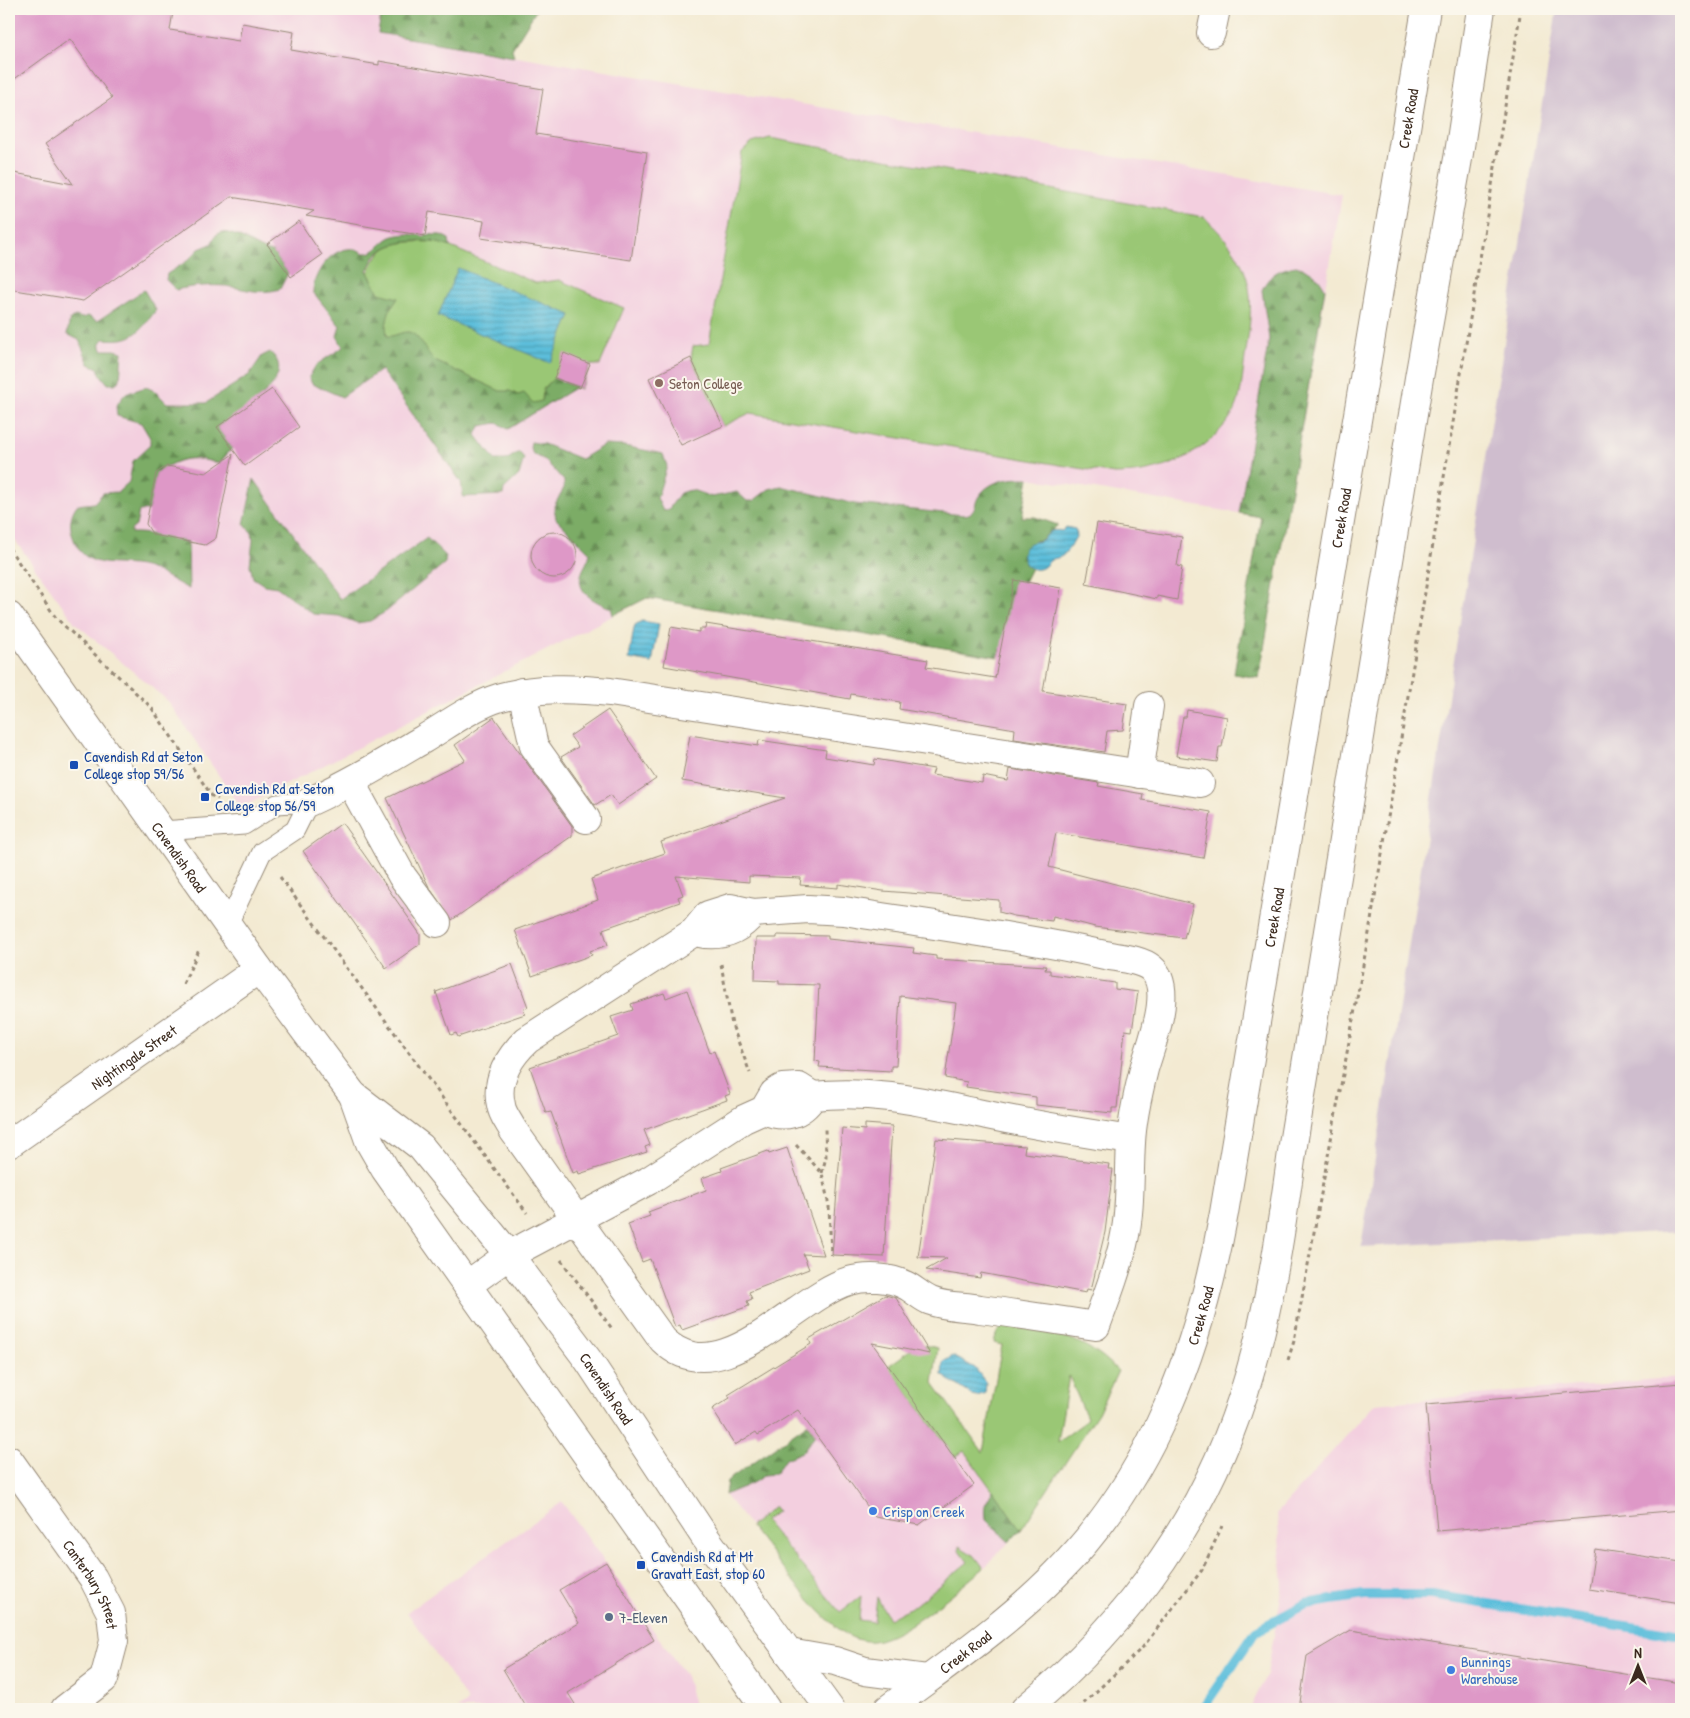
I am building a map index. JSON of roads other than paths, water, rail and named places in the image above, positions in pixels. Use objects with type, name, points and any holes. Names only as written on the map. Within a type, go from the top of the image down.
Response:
[{"type":"main road","name":"Creek Road","points":[[888,1709],[1024,1604],[1057,1574],[1092,1534],[1123,1490],[1153,1440],[1177,1387],[1202,1318],[1214,1269],[1224,1213],[1426,9]]},
{"type":"main road","points":[[1025,1709],[1060,1681],[1095,1645],[1128,1608],[1159,1568],[1187,1522],[1212,1475],[1232,1426],[1249,1376],[1279,1244],[1294,1138],[1419,378],[1459,153],[1481,9]]},
{"type":"main road","name":"Cavendish Road","points":[[9,616],[259,969],[353,1095],[421,1147],[509,1255],[588,1360],[705,1537],[830,1709]]},
{"type":"main road","points":[[308,802],[351,783],[480,705],[522,692],[578,688],[1200,783]]},
{"type":"main road","points":[[522,692],[534,746],[586,819]]},
{"type":"main road","points":[[1139,774],[1149,706]]},
{"type":"main road","points":[[351,783],[402,876],[437,923]]},
{"type":"main road","points":[[808,909],[844,911],[1069,947],[1144,964],[1157,975],[1161,982],[1162,996],[1154,1037],[1137,1101],[1131,1140],[1130,1203],[1124,1241],[1116,1273],[1096,1326],[931,1301],[905,1284],[887,1280],[852,1280],[835,1286],[743,1346],[712,1356],[695,1357],[672,1349],[663,1340],[513,1130],[501,1107],[500,1084],[509,1059],[527,1040],[694,932],[705,935],[727,933],[742,925],[753,914],[808,909]]},
{"type":"main road","name":"Nightingale Street","points":[[9,1144],[259,969]]},
{"type":"main road","points":[[467,1284],[509,1255],[648,1181],[744,1119],[764,1110],[774,1093],[782,1088],[799,1087],[813,1096],[842,1093],[898,1097],[1051,1128],[1131,1140]]},
{"type":"main road","name":"Cavendish Road","points":[[353,1095],[370,1143],[385,1170],[467,1284],[756,1703]]},
{"type":"main road","name":"Canterbury Street","points":[[9,1460],[93,1578],[111,1613],[114,1641],[104,1679],[65,1709]]},
{"type":"main road","points":[[789,1653],[835,1662],[865,1671],[927,1679]]},
{"type":"lane","points":[[162,831],[244,826],[277,804],[308,802],[295,830],[262,852],[228,924]]},
{"type":"water","points":[[458,268],[571,315],[550,363],[438,316]]},
{"type":"water","points":[[1066,527],[1075,529],[1077,535],[1061,557],[1051,560],[1041,568],[1034,569],[1026,565],[1023,556],[1025,547],[1030,543],[1040,541],[1051,532],[1062,531]]},
{"type":"water","points":[[642,621],[659,624],[652,663],[629,659],[635,625]]},
{"type":"water","points":[[953,1356],[975,1368],[986,1383],[985,1393],[977,1396],[972,1395],[942,1375],[943,1362]]},
{"type":"waterway","points":[[1202,1709],[1256,1631],[1306,1604],[1364,1595],[1432,1595],[1681,1635]]},
{"type":"place","name":"Seton College","points":[[659,383]]},
{"type":"place","name":"Cavendish Rd at Seton College stop 59/56","points":[[74,765]]},
{"type":"place","name":"Cavendish Rd at Seton College stop 56/59","points":[[205,797]]},
{"type":"place","name":"Crisp on Creek","points":[[873,1511]]},
{"type":"place","name":"Cavendish Rd at Mt Gravatt East, stop 60","points":[[641,1565]]},
{"type":"place","name":"7-Eleven","points":[[609,1617]]},
{"type":"place","name":"Bunnings Warehouse","points":[[1451,1670]]}]
